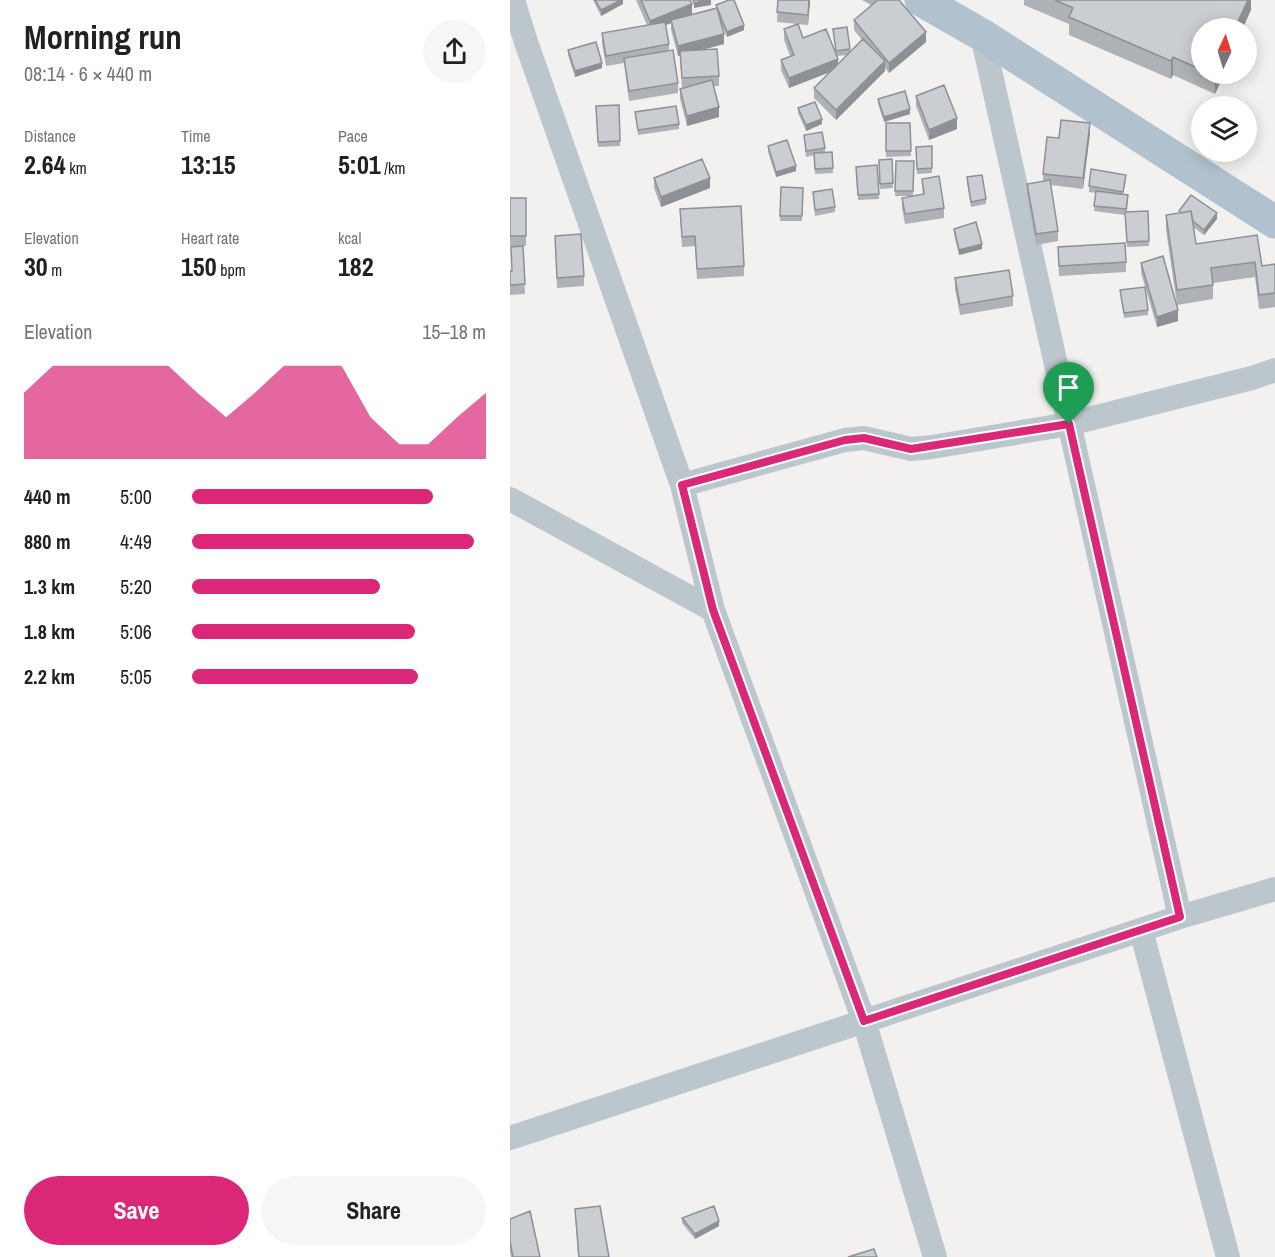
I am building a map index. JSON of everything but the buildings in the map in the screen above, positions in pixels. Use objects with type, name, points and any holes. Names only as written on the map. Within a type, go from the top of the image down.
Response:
[{"type":"main road","points":[[921,0],[982,35],[1275,222]]},
{"type":"street","points":[[513,0],[518,45],[682,485],[713,610],[864,1021],[935,1257]]},
{"type":"street","points":[[982,35],[1180,917]]},
{"type":"street","points":[[682,485],[845,440],[864,438],[911,449],[1069,424],[1252,378],[1275,370]]},
{"type":"street","points":[[510,499],[713,610]]},
{"type":"street","points":[[510,1138],[1180,917],[1275,889]]},
{"type":"street","points":[[1141,930],[1228,1257]]},
{"type":"route","points":[[1069,424],[1180,917],[864,1021],[713,610],[682,485],[845,440],[864,438],[911,449],[1069,424]]}]
